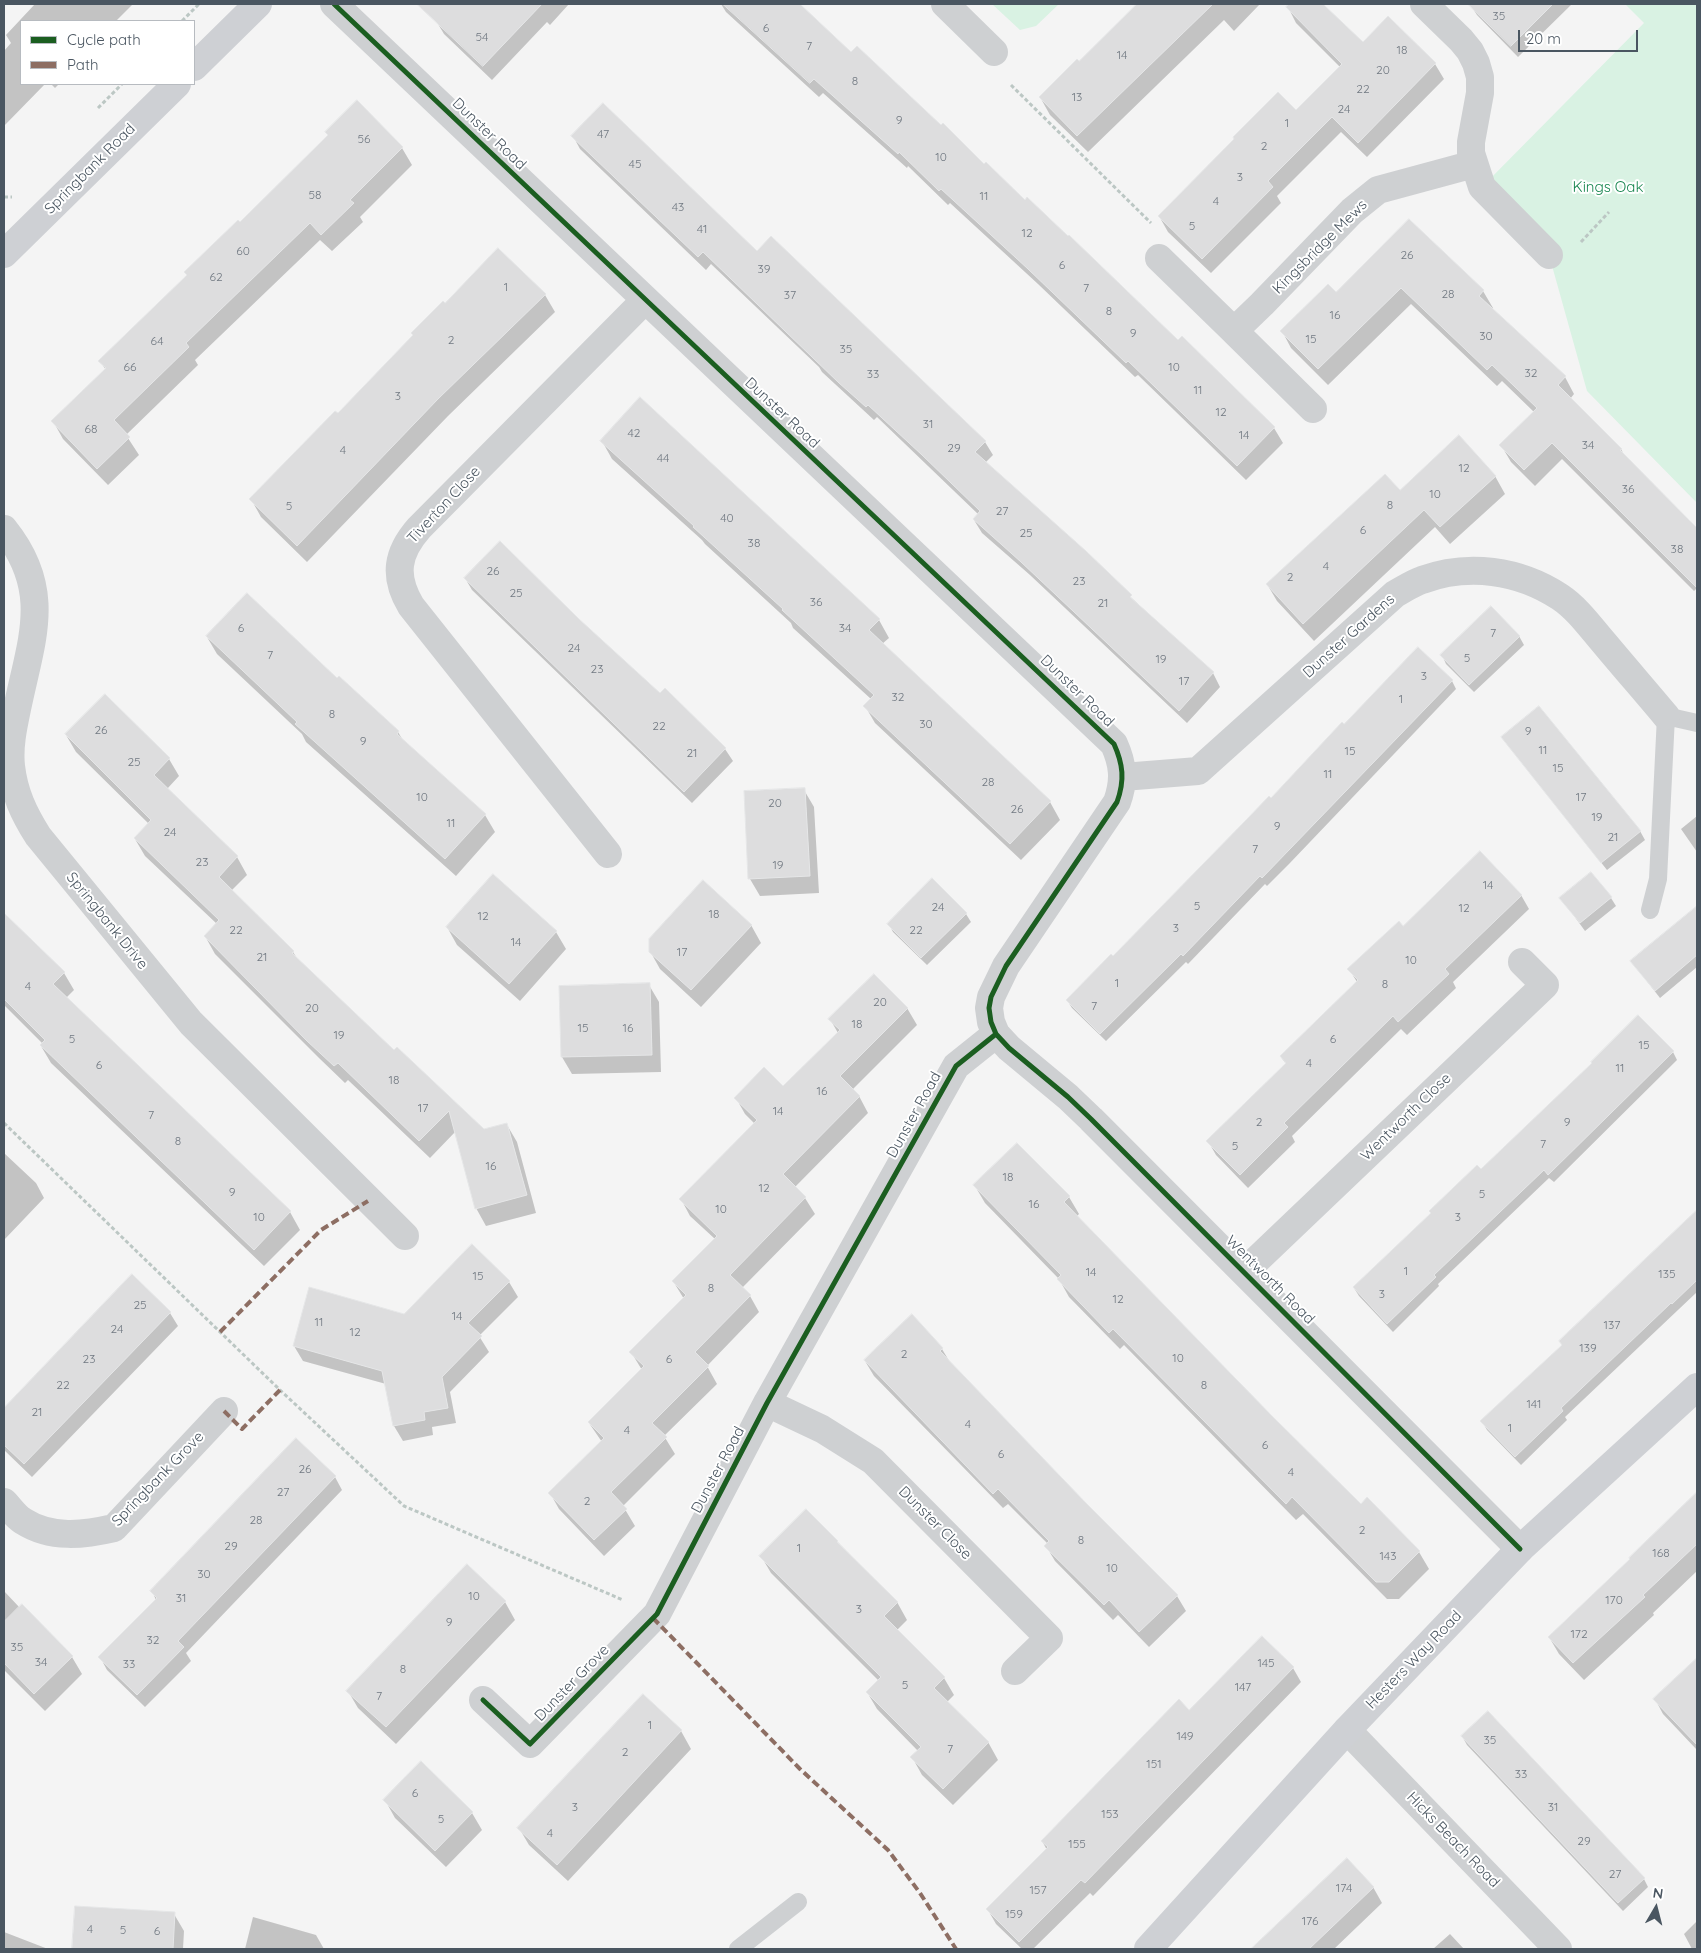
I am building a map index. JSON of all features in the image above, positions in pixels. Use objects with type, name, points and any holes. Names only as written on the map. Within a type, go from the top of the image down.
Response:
[{"type":"street","points":[[195,66],[258,4]]},
{"type":"street","name":"Dunster Road","points":[[334,4],[644,300],[1102,731],[1114,744],[1121,760],[1122,790],[1117,802],[1006,966],[994,988],[989,1008],[991,1022],[996,1034],[956,1066],[767,1403],[657,1614]]},
{"type":"street","points":[[945,4],[994,52]]},
{"type":"street","points":[[1424,4],[1461,40],[1470,51],[1476,63],[1480,77],[1480,93],[1471,142],[1474,164],[1482,187],[1549,255]]},
{"type":"street","name":"Springbank Road","points":[[4,254],[176,85]]},
{"type":"street","name":"Kingsbridge Mews","points":[[1234,331],[1352,211],[1378,190],[1474,164]]},
{"type":"street","points":[[1159,258],[1313,409]]},
{"type":"street","name":"Tiverton Close","points":[[608,854],[411,606],[404,594],[400,581],[399,567],[402,552],[409,539],[419,528],[644,300]]},
{"type":"street","name":"Springbank Drive","points":[[4,529],[16,544],[26,562],[33,584],[36,608],[11,741],[11,766],[15,791],[24,814],[38,836],[191,1023],[405,1236]]},
{"type":"street","name":"Dunster Gardens","points":[[1123,777],[1198,770],[1395,594],[1421,580],[1450,572],[1480,570],[1508,574],[1536,584],[1561,598],[1583,618],[1666,716]]},
{"type":"street","name":"Wentworth Close","points":[[1244,1272],[1545,985],[1522,962]]},
{"type":"street","name":"Wentworth Road","points":[[996,1034],[1009,1048],[1074,1103],[1520,1549]]},
{"type":"street","name":"Hesters Way Road","points":[[1148,1949],[1347,1730],[1520,1549],[1697,1387]]},
{"type":"street","name":"Dunster Close","points":[[767,1403],[822,1429],[873,1461],[1048,1638],[1015,1671]]},
{"type":"street","name":"Springbank Grove","points":[[4,1502],[23,1521],[46,1531],[71,1535],[93,1533],[114,1528],[224,1411]]},
{"type":"street","name":"Dunster Grove","points":[[482,1700],[530,1744],[657,1614]]},
{"type":"street","name":"Hicks Beach Road","points":[[1347,1730],[1558,1949]]},
{"type":"lane","points":[[1650,910],[1658,879],[1666,716],[1697,723]]},
{"type":"lane","points":[[738,1949],[798,1902]]},
{"type":"path","points":[[183,20],[199,4]]},
{"type":"path","points":[[1011,85],[1151,224]]},
{"type":"path","points":[[1579,243],[1609,212]]},
{"type":"path","points":[[4,1123],[273,1384],[404,1506],[657,1614]]},
{"type":"green space","points":[[992,4],[1059,4],[1036,26],[1020,30]]},
{"type":"green space","name":"Kings Oak","points":[[1625,4],[1697,4],[1697,503],[1587,391],[1549,255],[1482,187],[1644,23]]},
{"type":"building","points":[[417,4],[542,4],[483,66]]},
{"type":"building","points":[[723,4],[800,4],[851,52],[857,46],[941,125],[943,123],[984,164],[986,162],[1025,200],[1027,197],[1069,235],[1178,340],[1182,336],[1275,427],[1237,466],[1128,361],[1126,363],[941,189],[939,191],[899,152],[898,154],[814,79],[810,83]]},
{"type":"building","points":[[1137,4],[1213,4],[1077,136],[1039,97]]},
{"type":"building","points":[[1289,4],[1323,4],[1363,42],[1388,16],[1436,63],[1358,143],[1332,117],[1268,181],[1273,187],[1202,259],[1158,216],[1278,92],[1296,110],[1342,64],[1286,7]]},
{"type":"building","points":[[1468,4],[1553,4],[1511,46]]},
{"type":"building","points":[[357,100],[403,147],[350,200],[354,203],[321,235],[310,223],[186,343],[189,347],[114,420],[130,437],[97,469],[51,421],[106,368],[98,361],[187,275],[184,272],[238,220],[240,222],[328,135],[325,132]]},
{"type":"building","points":[[603,103],[757,251],[771,236],[986,441],[975,452],[1086,551],[1132,595],[1130,597],[1214,672],[1179,711],[973,519],[980,511],[922,455],[868,405],[866,407],[839,383],[703,252],[698,257],[571,136]]},
{"type":"building","points":[[1409,219],[1484,290],[1479,296],[1566,376],[1558,385],[1697,528],[1697,588],[1552,443],[1524,470],[1499,445],[1537,408],[1492,365],[1487,370],[1401,288],[1318,369],[1280,331],[1328,284],[1336,292]]},
{"type":"building","points":[[498,248],[546,294],[438,399],[297,546],[249,499],[335,411],[338,413],[413,335],[411,333],[443,301],[445,303]]},
{"type":"building","points":[[640,397],[880,619],[869,630],[1051,801],[1010,844],[863,706],[874,695],[694,526],[600,441]]},
{"type":"building","points":[[1459,435],[1496,476],[1440,527],[1424,510],[1303,624],[1266,584],[1385,474],[1400,490]]},
{"type":"building","points":[[500,541],[579,619],[660,693],[665,688],[726,748],[684,792],[464,578]]},
{"type":"building","points":[[247,593],[337,678],[339,676],[399,731],[397,734],[486,814],[445,859],[295,724],[297,722],[206,636]]},
{"type":"building","points":[[1491,606],[1520,636],[1469,685],[1440,655]]},
{"type":"building","points":[[1418,647],[1453,680],[1262,878],[1260,876],[1183,956],[1181,954],[1100,1034],[1066,1000],[1111,954],[1113,956],[1269,796],[1271,798],[1342,722],[1344,724]]},
{"type":"building","points":[[105,694],[170,758],[154,775],[238,856],[219,877],[294,951],[292,953],[394,1050],[397,1047],[484,1129],[507,1123],[527,1195],[475,1209],[449,1111],[419,1141],[338,1063],[334,1066],[307,1041],[204,936],[219,920],[134,838],[151,820],[65,734]]},
{"type":"building","points":[[1539,706],[1641,831],[1601,863],[1501,737]]},
{"type":"building","points":[[805,788],[810,876],[748,879],[744,791]]},
{"type":"building","points":[[1480,851],[1522,895],[1445,969],[1449,974],[1398,1022],[1393,1016],[1284,1123],[1288,1127],[1240,1175],[1206,1141],[1286,1063],[1280,1056],[1358,980],[1347,969],[1399,921],[1403,926]]},
{"type":"building","points":[[1591,872],[1612,897],[1580,923],[1559,898]]},
{"type":"building","points":[[493,874],[557,931],[509,984],[446,927]]},
{"type":"building","points":[[932,878],[967,913],[921,958],[887,924]]},
{"type":"building","points":[[703,880],[752,925],[691,990],[649,952],[649,939]]},
{"type":"building","points":[[1697,906],[1697,955],[1655,991],[1630,961]]},
{"type":"building","points":[[4,913],[65,972],[53,984],[291,1211],[254,1250],[40,1045],[45,1040],[4,999]]},
{"type":"building","points":[[874,974],[908,1008],[840,1076],[860,1096],[783,1174],[806,1197],[730,1275],[751,1295],[695,1352],[709,1366],[652,1423],[667,1437],[611,1492],[627,1509],[594,1540],[548,1493],[604,1438],[588,1422],[644,1366],[629,1352],[686,1295],[672,1281],[717,1236],[679,1199],[757,1120],[734,1098],[764,1067],[783,1086],[840,1030],[828,1019]]},
{"type":"building","points":[[650,983],[652,1055],[561,1057],[559,986]]},
{"type":"building","points":[[1638,1015],[1674,1051],[1548,1175],[1544,1170],[1434,1275],[1436,1277],[1387,1324],[1353,1287],[1431,1213],[1429,1211],[1477,1165],[1481,1169],[1592,1063]]},
{"type":"building","points":[[1017,1143],[1070,1196],[1064,1202],[1270,1414],[1361,1504],[1367,1497],[1420,1551],[1389,1582],[1376,1582],[1292,1497],[1286,1504],[1113,1329],[1109,1333],[1057,1279],[1061,1275],[973,1185]]},
{"type":"building","points":[[1697,1210],[1697,1280],[1561,1408],[1563,1411],[1515,1457],[1480,1421],[1562,1345],[1559,1341]]},
{"type":"building","points":[[472,1244],[510,1281],[468,1323],[482,1336],[442,1377],[448,1408],[424,1412],[425,1420],[393,1426],[382,1371],[293,1346],[309,1287],[404,1314]]},
{"type":"building","points":[[132,1274],[171,1312],[24,1464],[4,1445],[4,1408]]},
{"type":"building","points":[[912,1314],[943,1348],[940,1351],[1087,1504],[1178,1595],[1139,1632],[1109,1600],[1104,1605],[1044,1546],[1049,1541],[998,1489],[993,1494],[864,1360]]},
{"type":"building","points":[[296,1438],[336,1476],[178,1641],[184,1647],[137,1695],[98,1657],[157,1598],[150,1591]]},
{"type":"building","points":[[1697,1492],[1697,1544],[1643,1595],[1645,1597],[1573,1663],[1548,1637]]},
{"type":"building","points":[[806,1509],[898,1602],[884,1616],[945,1677],[934,1688],[989,1742],[943,1789],[910,1757],[921,1747],[866,1692],[881,1677],[759,1556]]},
{"type":"building","points":[[467,1564],[506,1601],[386,1727],[346,1691]]},
{"type":"building","points":[[22,1604],[73,1656],[34,1694],[4,1663],[4,1622]]},
{"type":"building","points":[[1262,1636],[1294,1667],[1085,1883],[1081,1880],[1019,1942],[986,1909],[1048,1847],[1041,1841],[1179,1699],[1189,1710]]},
{"type":"building","points":[[1697,1658],[1697,1745],[1653,1699]]},
{"type":"building","points":[[643,1694],[682,1730],[557,1865],[517,1828]]},
{"type":"building","points":[[1488,1711],[1645,1878],[1618,1903],[1461,1736]]},
{"type":"building","points":[[421,1761],[473,1812],[435,1851],[383,1800]]},
{"type":"building","points":[[1347,1858],[1374,1887],[1309,1949],[1251,1949]]},
{"type":"building","points":[[75,1906],[175,1912],[173,1949],[72,1949]]},
{"type":"marked path","points":[[220,1332],[321,1230],[368,1201]]},
{"type":"marked path","points":[[224,1411],[242,1429],[280,1390]]},
{"type":"marked path","points":[[653,1618],[800,1769],[888,1850],[920,1893],[956,1949]]},
{"type":"cycle path","points":[[334,4],[1114,744],[1122,772],[1120,794],[1117,802],[1006,966],[991,997],[989,1008],[991,1022],[996,1034],[1009,1048],[1068,1097],[1091,1119],[1520,1549]]},
{"type":"cycle path","points":[[483,1700],[530,1744],[657,1614],[767,1403],[956,1066],[996,1034]]}]
